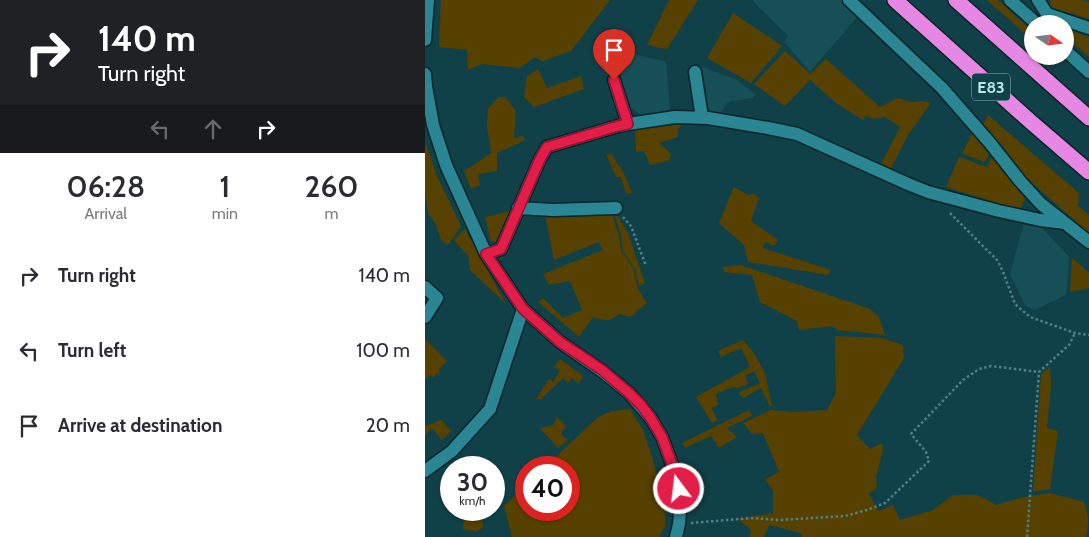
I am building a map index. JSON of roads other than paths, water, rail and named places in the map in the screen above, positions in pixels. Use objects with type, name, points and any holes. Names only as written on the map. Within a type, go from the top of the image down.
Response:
[{"type":"highway","name":"E83","points":[[895,0],[1089,172]]},
{"type":"highway","name":"E83","points":[[956,0],[1089,118]]},
{"type":"street","points":[[425,40],[428,0]]},
{"type":"street","points":[[849,0],[941,88],[990,143],[1020,182],[1041,204],[1089,242]]},
{"type":"street","points":[[1010,0],[1027,15]]},
{"type":"street","points":[[1038,0],[1047,14],[1089,28]]},
{"type":"street","points":[[1074,58],[1089,72]]},
{"type":"street","points":[[695,72],[702,118]]},
{"type":"street","points":[[614,80],[628,124]]},
{"type":"street","points":[[425,82],[433,125],[446,165],[486,254],[523,309],[560,342],[602,370],[629,393],[650,417],[662,437],[677,478],[681,500],[676,537]]},
{"type":"street","points":[[486,254],[501,249],[547,147],[618,126],[675,117],[702,118],[797,134],[928,192],[1040,220],[1065,222]]},
{"type":"street","points":[[518,208],[553,210],[616,208]]},
{"type":"street","points":[[425,287],[437,298],[425,316]]},
{"type":"street","points":[[425,471],[451,451],[490,409],[523,309]]}]
